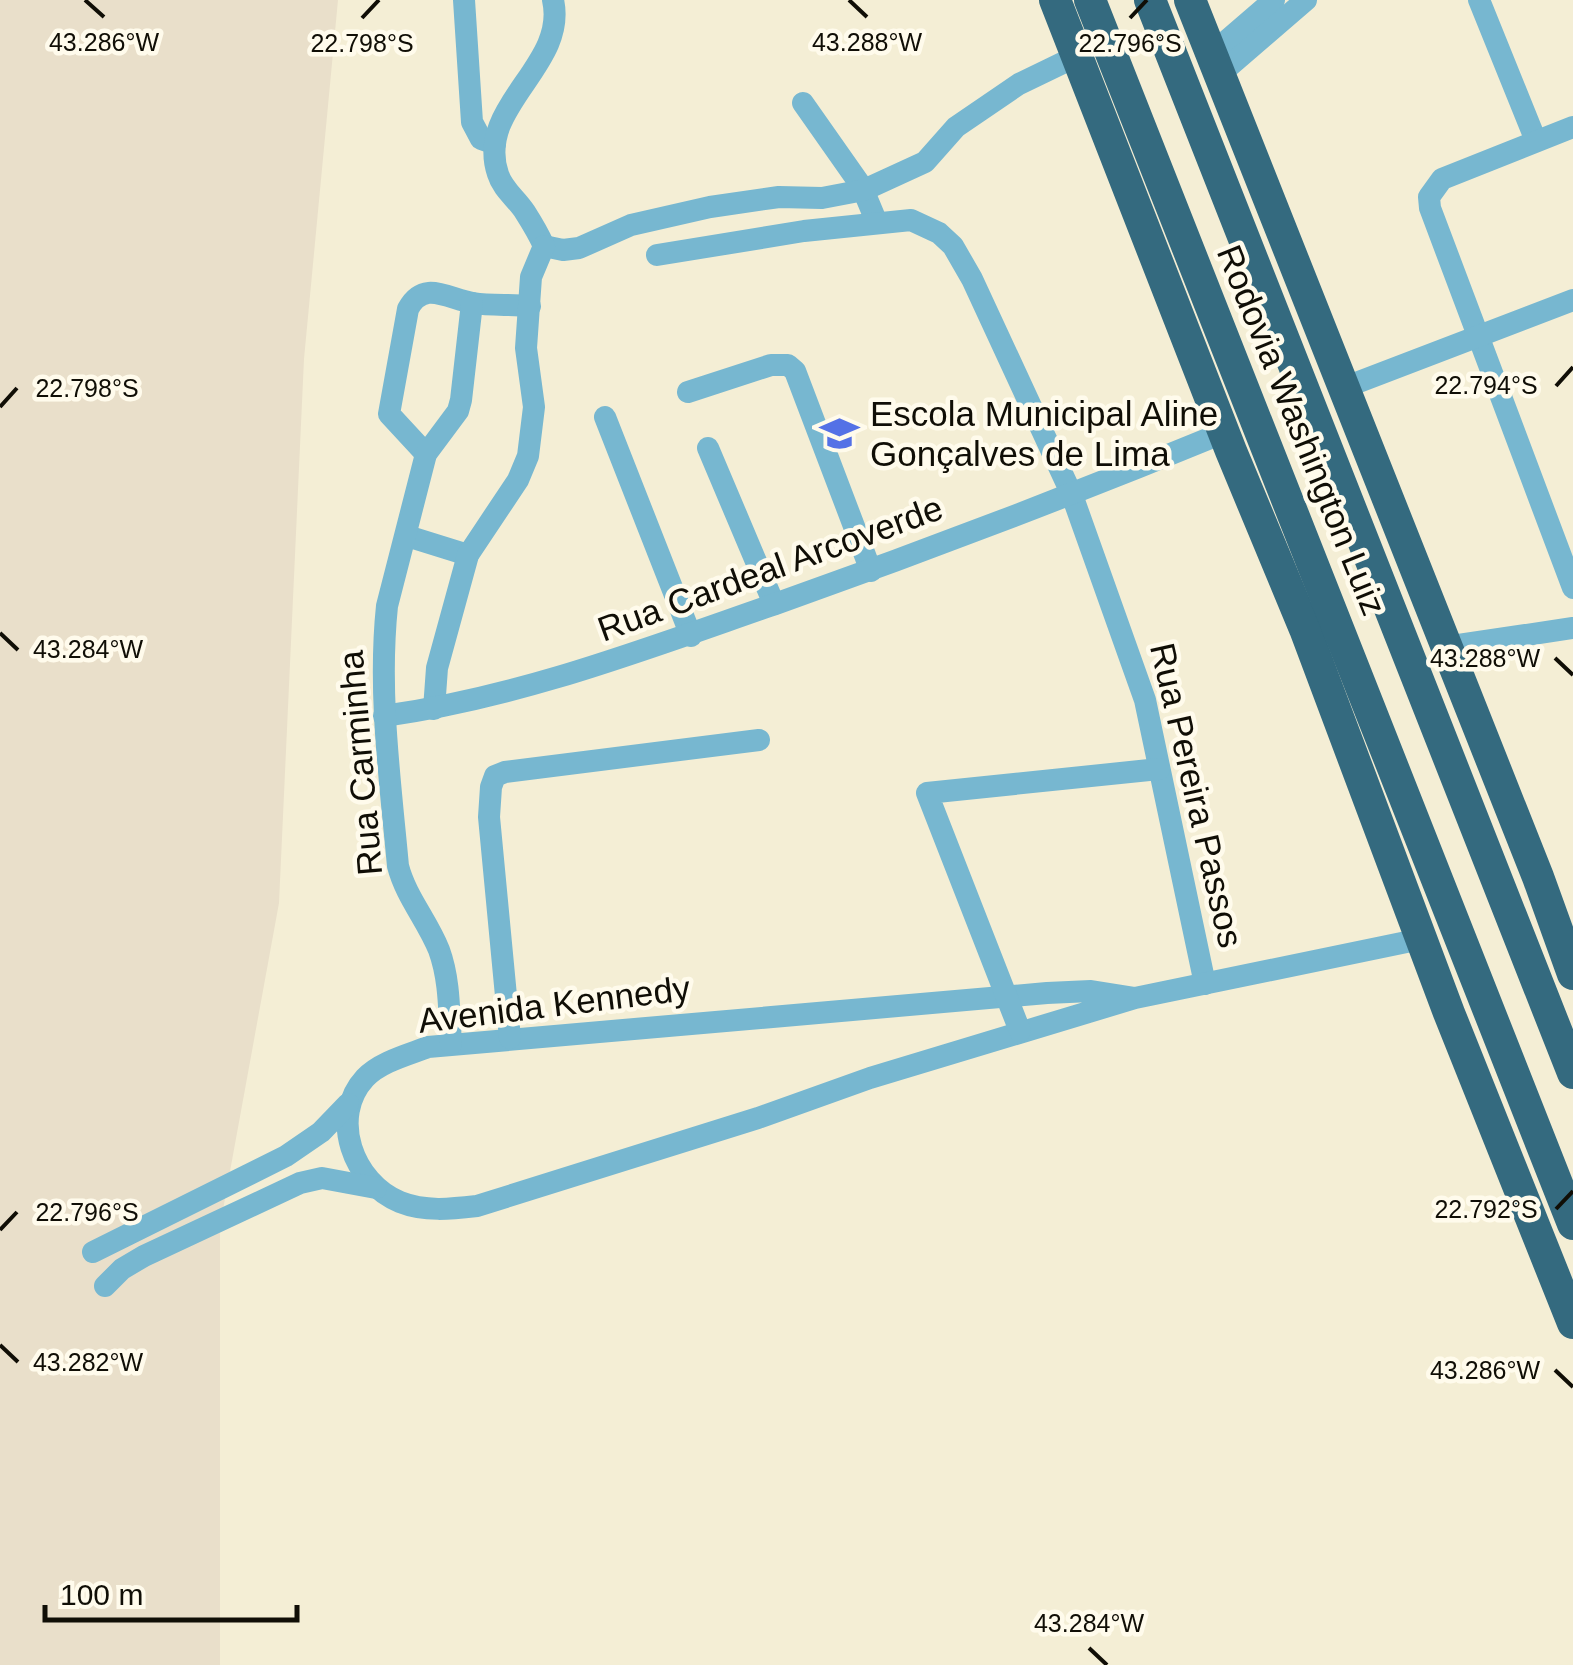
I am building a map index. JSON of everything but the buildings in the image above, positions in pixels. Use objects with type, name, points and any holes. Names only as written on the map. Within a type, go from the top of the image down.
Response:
[{"type":"highway","points":[[1055,0],[1573,1323]]},
{"type":"highway","name":"Rodovia Washington Luiz","points":[[1090,0],[1573,1224]]},
{"type":"highway","name":"Rodovia Washington Luiz","points":[[1150,0],[1573,1073]]},
{"type":"highway","points":[[1190,0],[1573,974]]},
{"type":"highway","points":[[1262,440],[1304,629]]},
{"type":"street","points":[[464,0],[472,122],[481,139],[494,144]]},
{"type":"street","points":[[434,709],[437,668],[468,555],[518,480],[528,456],[534,407],[526,348],[539,256],[523,208],[508,194],[498,174],[494,144],[505,111],[537,64],[552,32],[553,0]]},
{"type":"street","points":[[1215,65],[1274,0]]},
{"type":"street","points":[[1215,65],[1306,0]]},
{"type":"street","points":[[1480,0],[1536,141]]},
{"type":"street","points":[[539,256],[579,248],[631,225],[710,207],[778,197],[822,198],[864,190],[925,162],[956,127],[1019,84],[1076,56]]},
{"type":"street","points":[[803,102],[864,190],[877,223]]},
{"type":"street","points":[[1573,127],[1442,179],[1429,196],[1430,208],[1573,588]]},
{"type":"street","name":"Rua Pereira Passos","points":[[656,254],[911,220],[939,233],[952,246],[972,278],[1072,495],[1134,662],[1205,984]]},
{"type":"street","points":[[426,454],[389,414],[408,309],[419,294],[427,292],[448,294],[472,303],[530,306]]},
{"type":"street","points":[[1342,388],[1573,300]]},
{"type":"street","name":"Rua Carminha","points":[[450,1044],[446,976],[439,950],[404,887],[398,866],[384,716],[387,606],[426,454],[448,426],[461,400],[472,303]]},
{"type":"street","points":[[688,392],[772,365],[788,365],[795,372],[871,572]]},
{"type":"street","points":[[605,417],[692,636]]},
{"type":"street","name":"Rua Cardeal Arcoverde","points":[[384,716],[434,709],[559,678],[692,636],[871,572],[1225,432]]},
{"type":"street","points":[[708,448],[774,604]]},
{"type":"street","points":[[407,536],[468,555]]},
{"type":"street","points":[[1445,647],[1573,628]]},
{"type":"street","points":[[510,1038],[489,818],[495,776],[758,740]]},
{"type":"street","points":[[1020,1031],[927,793],[1159,769]]},
{"type":"street","name":"Avenida Kennedy","points":[[105,1286],[122,1269],[144,1256],[300,1183],[322,1178],[376,1188],[401,1202],[440,1210],[477,1206],[758,1118],[870,1078],[1135,998],[1422,939]]},
{"type":"street","name":"Avenida Kennedy","points":[[93,1252],[286,1156],[322,1132],[366,1077],[428,1047],[1008,996],[1091,991],[1135,998]]},
{"type":"street","points":[[348,1104],[347,1133],[356,1159],[376,1188]]},
{"type":"shaded area","points":[[0,0],[338,0],[304,359],[279,903],[220,1226],[220,1665],[0,1665]]},
{"type":"place","name":"Escola Municipal Aline Gonçalves de Lima","points":[[840,433]]}]
